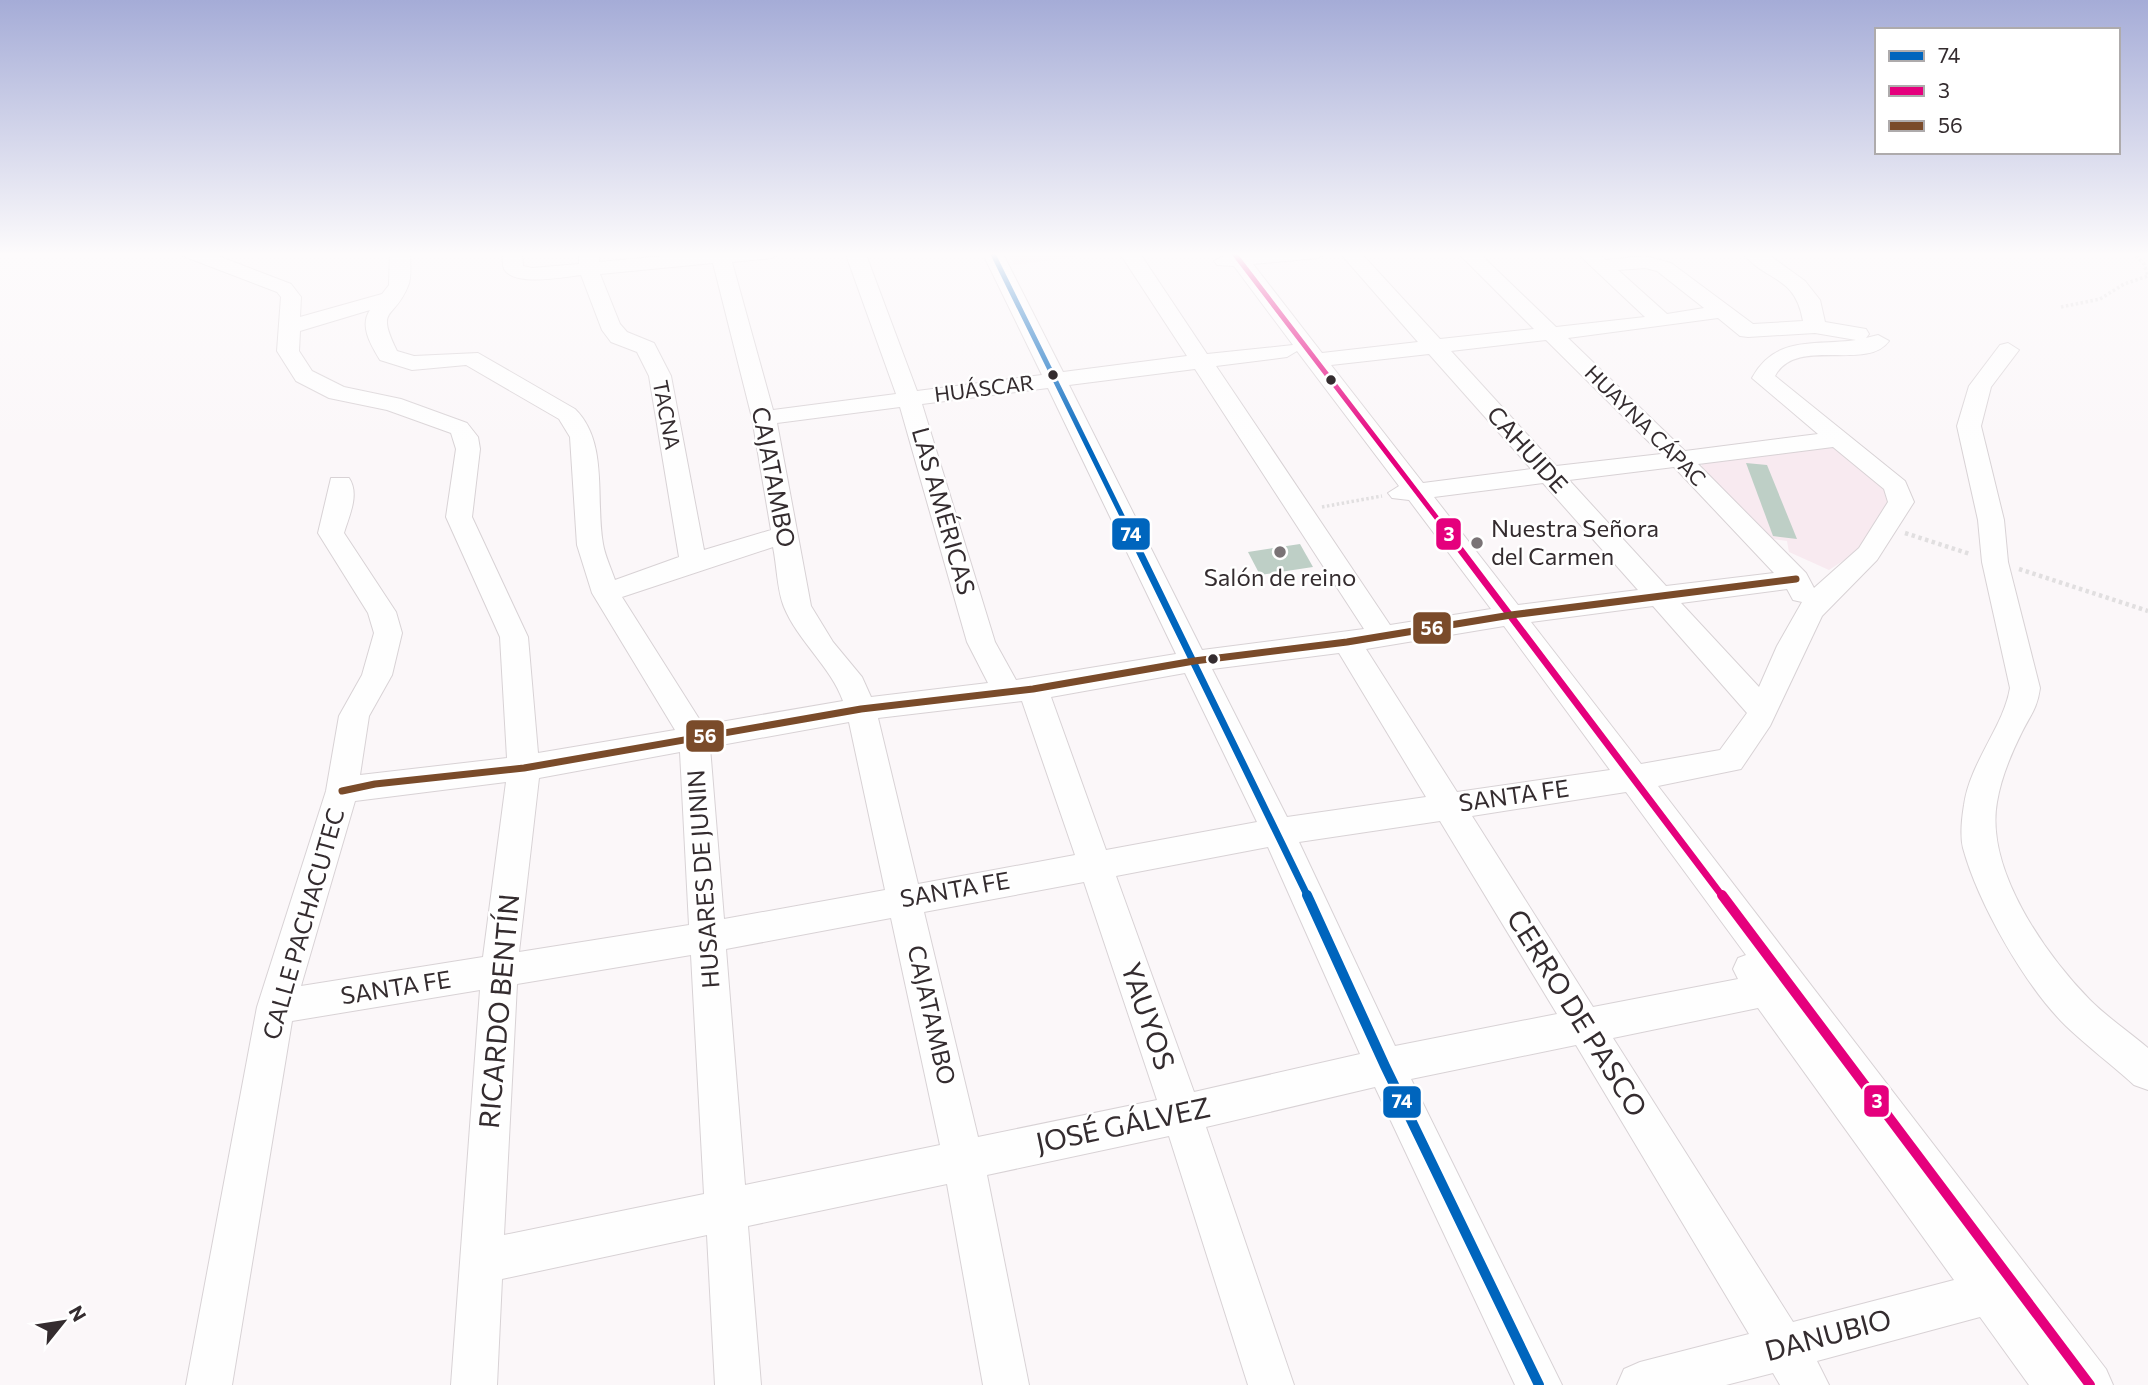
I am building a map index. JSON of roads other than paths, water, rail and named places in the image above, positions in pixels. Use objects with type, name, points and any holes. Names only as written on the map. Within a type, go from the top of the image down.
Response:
[{"type":"street","points":[[290,317],[289,327],[325,317]]},
{"type":"street","name":"HUSARES DE JUNIN","points":[[375,317],[375,328],[388,355],[412,363],[470,358],[567,414],[577,424],[582,437],[590,545],[606,593],[694,736],[738,1385]]},
{"type":"street","name":"TACNA","points":[[607,317],[619,337],[646,348],[660,376],[692,562]]},
{"type":"street","name":"CAJATAMBO","points":[[737,317],[764,418],[797,606],[823,649],[852,685],[861,709],[963,1159],[1006,1385]]},
{"type":"street","name":"LAS AMÉRICAS","points":[[879,317],[909,399],[981,642],[1019,689]]},
{"type":"street","points":[[1023,317],[1278,832],[1385,1066],[1539,1385]]},
{"type":"street","points":[[1172,317],[1383,636]]},
{"type":"street","points":[[1272,317],[1501,616],[2002,1290],[2057,1385]]},
{"type":"street","name":"CAHUIDE","points":[[1407,317],[1762,710]]},
{"type":"street","name":"HUAYNA CÁPAC","points":[[1534,317],[1680,459],[1796,579],[1811,610]]},
{"type":"street","points":[[1657,317],[1662,321]]},
{"type":"street","name":"HUÁSCAR","points":[[764,418],[1201,361],[1434,346],[1688,317]]},
{"type":"street","points":[[1729,317],[1748,331],[1815,327],[1871,336],[1878,341],[1798,352],[1776,360],[1765,368],[1763,378],[1839,439]]},
{"type":"street","points":[[1813,317],[1815,327]]},
{"type":"street","name":"RICARDO BENTÍN","points":[[289,327],[288,351],[304,376],[337,393],[393,404],[459,428],[466,437],[468,449],[459,517],[514,637],[516,691],[524,768],[499,972],[474,1385]]},
{"type":"street","points":[[2008,350],[1980,386],[1969,426],[1991,520],[1995,562],[2025,688],[2022,708],[2010,724],[1987,776],[1980,805],[1979,846],[2016,934],[2077,1012],[2148,1072]]},
{"type":"street","points":[[1407,493],[1839,439]]},
{"type":"street","name":"SANTA FE","points":[[276,1007],[709,937],[905,898],[1278,832],[1624,780],[1730,760],[1739,751],[1762,710],[1790,643],[1811,610],[1829,586],[1855,567],[1867,554],[1888,527],[1901,502],[1896,486],[1839,439]]},
{"type":"street","name":"CALLE PACHACUTEC","points":[[209,1385],[276,1007],[342,791],[354,716],[377,674],[388,633],[382,612],[341,554],[331,533],[342,493],[340,483]]},
{"type":"street","points":[[606,593],[692,562],[785,536]]},
{"type":"street","points":[[342,791],[375,784],[524,768],[694,736],[861,709],[1019,689],[1194,661],[1348,642],[1501,616],[1796,579]]},
{"type":"street","name":"CERRO DE PASCO","points":[[1348,642],[1806,1385]]},
{"type":"street","name":"YAUYOS","points":[[1019,689],[1096,866],[1182,1114],[1271,1385]]},
{"type":"street","points":[[1624,780],[1767,990],[2002,1290],[2090,1385]]},
{"type":"street","name":"JOSÉ GÁLVEZ","points":[[480,1262],[1182,1114],[1385,1066],[1767,990]]},
{"type":"street","name":"DANUBIO","points":[[1640,1385],[2002,1290]]},
{"type":"place","name":"Nuestra Señora del Carmen","points":[[1477,543]]},
{"type":"place","name":"Salón de reino","points":[[1280,552]]}]
